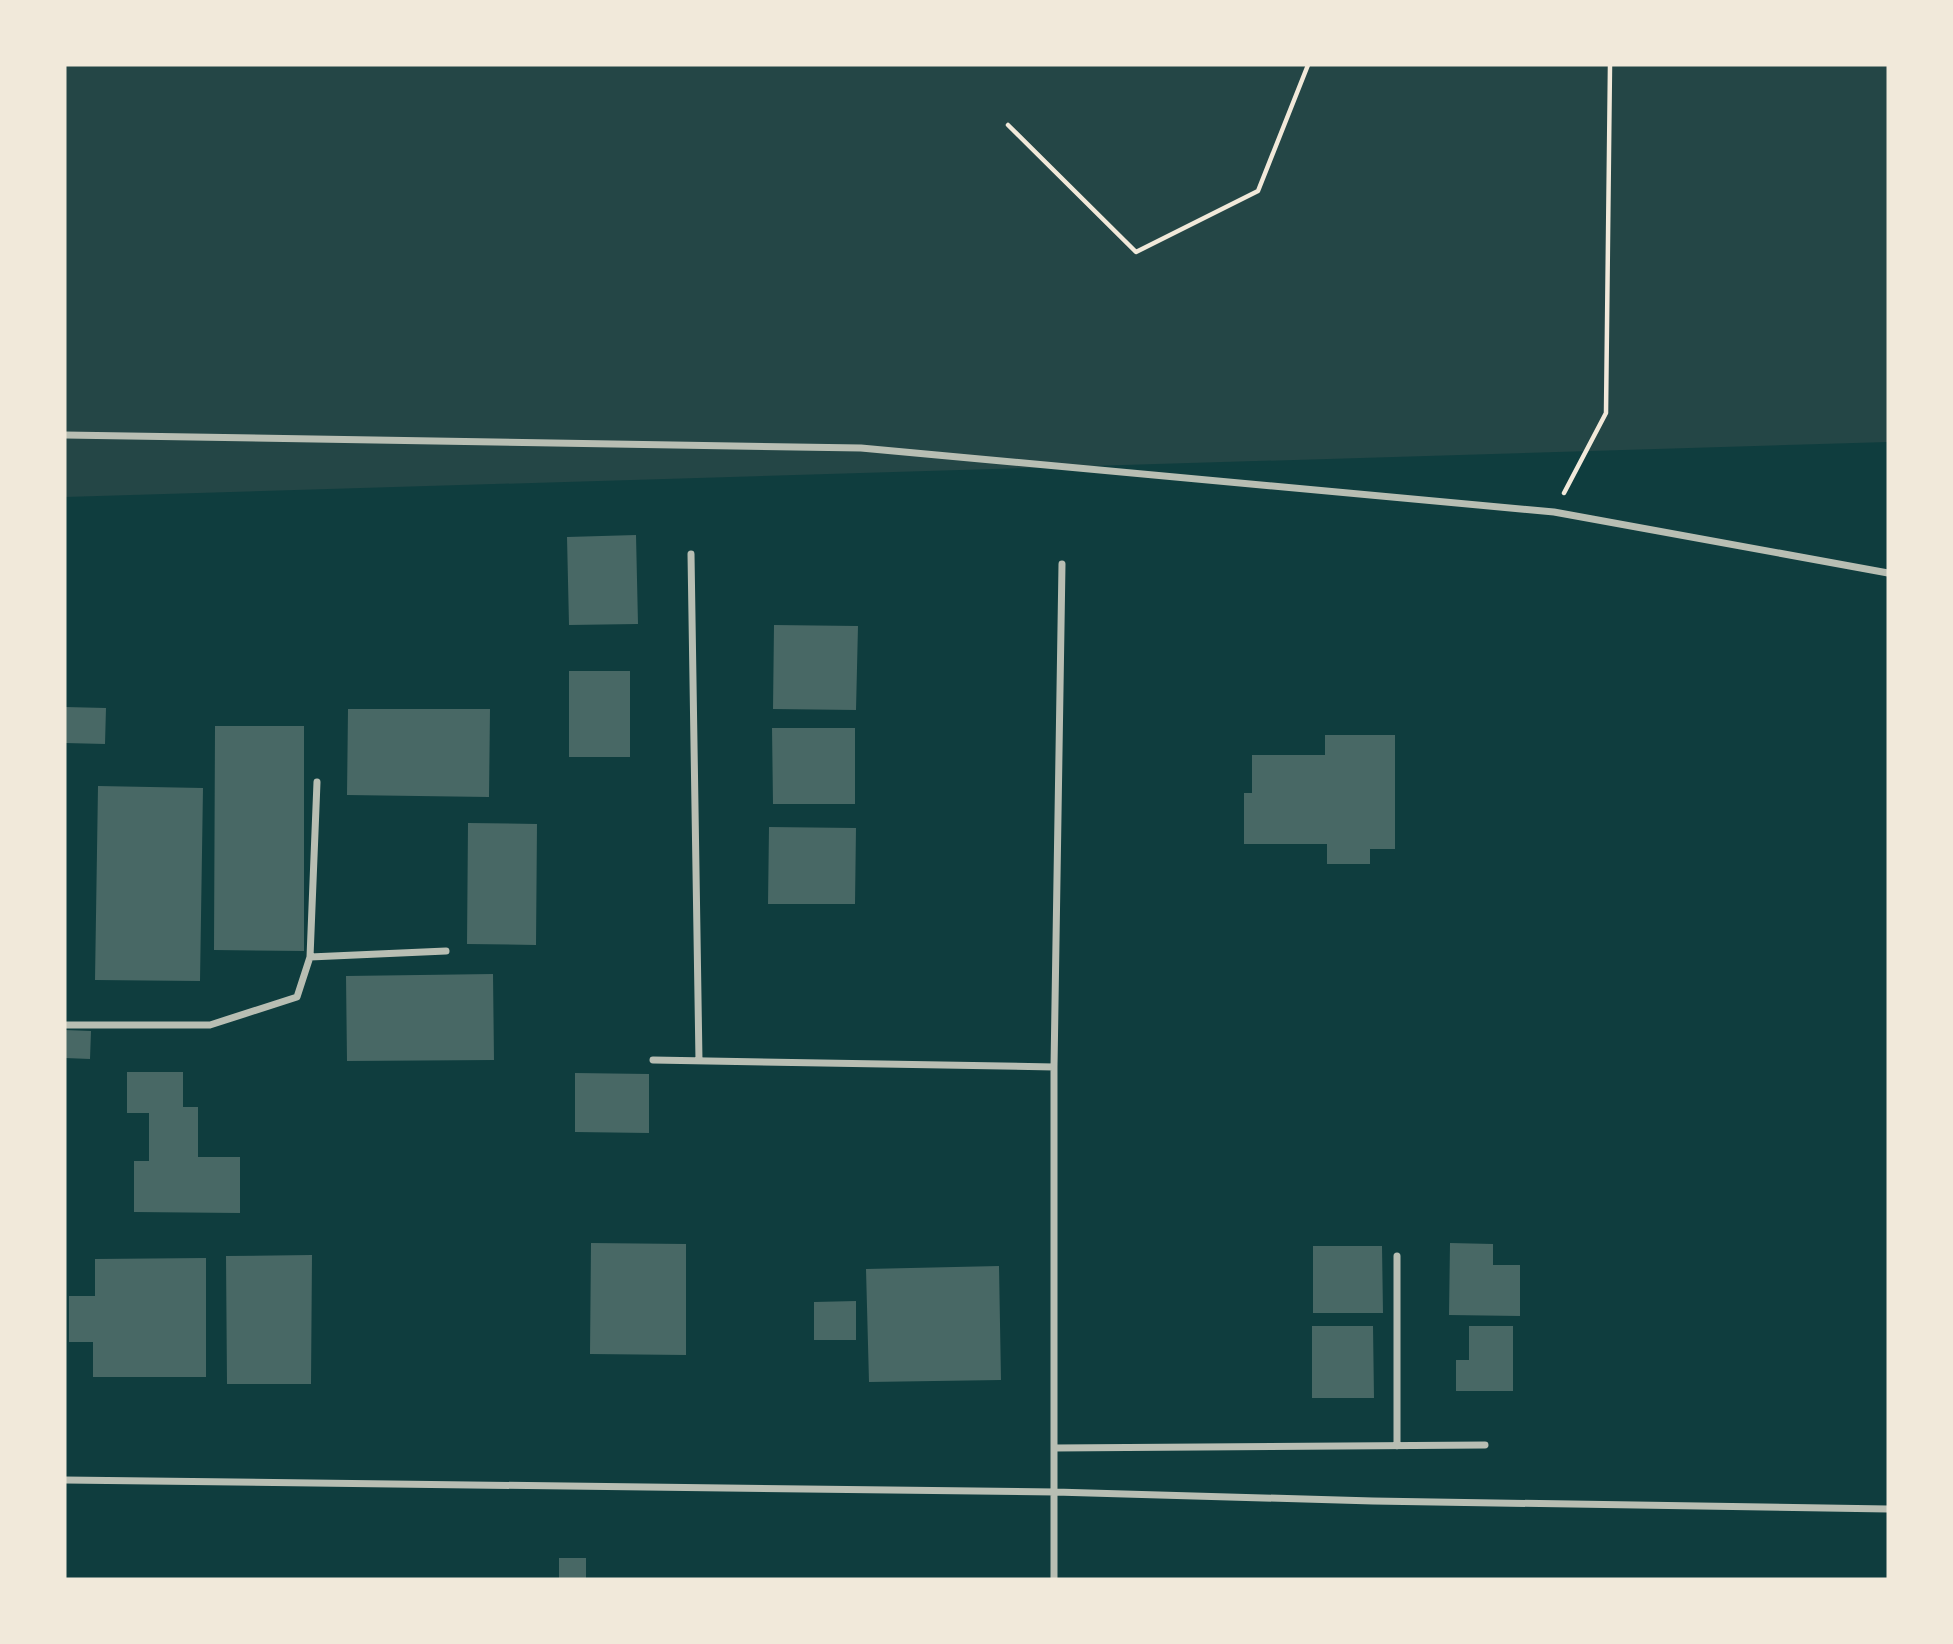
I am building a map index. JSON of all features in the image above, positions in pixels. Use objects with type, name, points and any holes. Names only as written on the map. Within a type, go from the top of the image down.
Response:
[{"type":"street","points":[[65,435],[861,448],[1554,512],[1888,573]]},
{"type":"street","points":[[691,554],[699,1061]]},
{"type":"street","points":[[1054,1579],[1054,1066],[1062,564]]},
{"type":"street","points":[[65,1025],[210,1025],[297,998],[310,957],[317,782]]},
{"type":"street","points":[[310,957],[446,951]]},
{"type":"street","points":[[653,1060],[1054,1066]]},
{"type":"street","points":[[1397,1256],[1397,1446]]},
{"type":"street","points":[[1055,1448],[1485,1445]]},
{"type":"street","points":[[65,1480],[1055,1492],[1373,1501],[1888,1509]]},
{"type":"path","points":[[1009,125],[1136,252],[1258,191],[1308,65]]},
{"type":"path","points":[[1554,512],[1606,414],[1610,65]]},
{"type":"shaded area","points":[[65,65],[1888,65],[1888,442],[65,497]]},
{"type":"building","points":[[636,535],[638,624],[569,625],[567,537]]},
{"type":"building","points":[[774,625],[858,626],[856,710],[773,709]]},
{"type":"building","points":[[569,671],[630,671],[630,757],[569,757]]},
{"type":"building","points":[[65,707],[106,708],[105,744],[65,743]]},
{"type":"building","points":[[348,709],[490,709],[489,797],[347,795]]},
{"type":"building","points":[[215,726],[304,726],[304,951],[214,950]]},
{"type":"building","points":[[772,728],[855,728],[855,804],[773,804]]},
{"type":"building","points":[[1325,735],[1395,735],[1395,849],[1370,849],[1370,864],[1327,864],[1327,844],[1244,844],[1244,793],[1252,793],[1252,755],[1325,755]]},
{"type":"building","points":[[98,786],[203,788],[200,981],[95,980]]},
{"type":"building","points":[[468,823],[537,824],[536,945],[467,944]]},
{"type":"building","points":[[769,827],[856,828],[855,904],[768,904]]},
{"type":"building","points":[[493,974],[494,1060],[347,1061],[346,976]]},
{"type":"building","points":[[65,1030],[91,1031],[90,1059],[65,1058]]},
{"type":"building","points":[[127,1072],[183,1072],[183,1107],[198,1107],[198,1157],[240,1157],[240,1213],[134,1212],[134,1161],[149,1161],[149,1113],[127,1113]]},
{"type":"building","points":[[575,1073],[649,1074],[649,1133],[575,1132]]},
{"type":"building","points":[[591,1243],[686,1244],[686,1355],[590,1354]]},
{"type":"building","points":[[1450,1243],[1493,1244],[1493,1265],[1520,1265],[1520,1316],[1449,1315]]},
{"type":"building","points":[[1313,1246],[1382,1246],[1383,1313],[1313,1313]]},
{"type":"building","points":[[312,1255],[311,1384],[227,1384],[226,1256]]},
{"type":"building","points":[[206,1258],[206,1377],[93,1377],[93,1342],[69,1342],[69,1296],[95,1296],[95,1259]]},
{"type":"building","points":[[999,1266],[1001,1380],[869,1382],[866,1269]]},
{"type":"building","points":[[856,1301],[856,1340],[814,1340],[814,1302]]},
{"type":"building","points":[[1312,1326],[1373,1326],[1374,1398],[1312,1398]]},
{"type":"building","points":[[1469,1326],[1513,1326],[1513,1391],[1456,1391],[1456,1360],[1469,1360]]},
{"type":"building","points":[[559,1558],[586,1558],[586,1579],[559,1579]]}]
